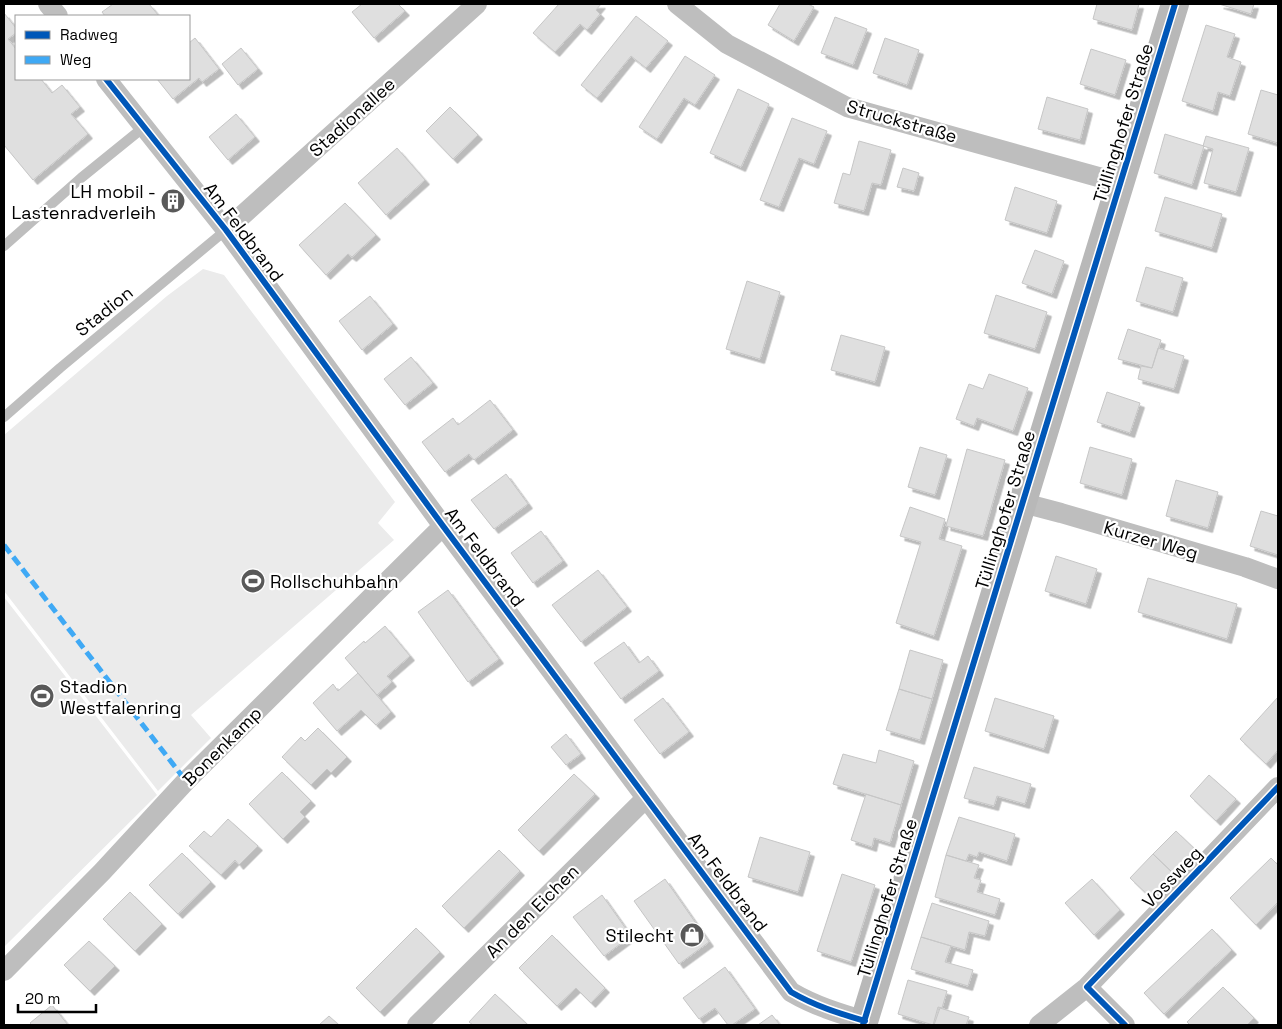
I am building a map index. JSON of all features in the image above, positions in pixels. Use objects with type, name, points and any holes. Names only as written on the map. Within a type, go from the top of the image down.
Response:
[{"type":"main road","name":"Tüllinghofer Straße","points":[[864,1023],[1175,4]]},
{"type":"street","points":[[48,4],[57,15]]},
{"type":"street","name":"Stadionallee","points":[[226,230],[477,4]]},
{"type":"street","name":"Struckstraße","points":[[677,4],[727,44],[847,107],[1120,184]]},
{"type":"street","name":"Am Feldbrand","points":[[107,80],[226,230],[791,992],[807,1002],[864,1023]]},
{"type":"street","name":"Kurzer Weg","points":[[1023,503],[1218,559],[1278,579]]},
{"type":"street","name":"Bonenkamp","points":[[4,970],[102,872],[186,781],[444,526]]},
{"type":"street","name":"Vossweg","points":[[1039,1025],[1087,987],[1278,787]]},
{"type":"street","name":"An den Eichen","points":[[417,1025],[646,798]]},
{"type":"street","points":[[1087,987],[1125,1025]]},
{"type":"lane","points":[[4,246],[81,178],[144,127]]},
{"type":"lane","name":"Stadion","points":[[4,417],[226,230]]},
{"type":"shaded area","points":[[203,269],[224,275],[395,502],[378,523],[394,540],[191,715],[211,738],[158,791],[4,591],[4,435],[167,296]]},
{"type":"shaded area","name":"Stadion Westfalenring","points":[[4,597],[157,795],[4,947]]},
{"type":"building","points":[[113,4],[149,4],[158,15],[104,15],[102,12]]},
{"type":"building","points":[[362,4],[398,4],[405,11],[374,38],[352,12]]},
{"type":"building","points":[[559,4],[601,4],[596,10],[600,14],[587,30],[580,24],[555,52],[533,33]]},
{"type":"building","points":[[780,4],[808,4],[814,7],[794,41],[768,25]]},
{"type":"building","points":[[1097,4],[1139,4],[1132,30],[1093,19]]},
{"type":"building","points":[[1219,4],[1254,4],[1251,14]]},
{"type":"building","points":[[4,13],[15,27],[15,34],[8,39],[15,48],[15,80],[42,80],[52,93],[62,85],[80,107],[71,114],[88,134],[33,180],[4,145]]},
{"type":"building","points":[[636,16],[668,41],[646,68],[631,56],[597,98],[581,85]]},
{"type":"building","points":[[835,17],[867,29],[853,65],[821,53]]},
{"type":"building","points":[[1206,25],[1235,34],[1227,57],[1241,62],[1230,96],[1218,92],[1213,111],[1182,101]]},
{"type":"building","points":[[195,38],[219,69],[202,82],[199,78],[173,99],[158,80],[190,80],[190,42]]},
{"type":"building","points":[[885,38],[919,50],[907,85],[873,73]]},
{"type":"building","points":[[241,48],[258,69],[238,85],[222,64]]},
{"type":"building","points":[[1091,49],[1126,60],[1115,95],[1080,84]]},
{"type":"building","points":[[685,56],[715,75],[695,105],[684,98],[657,139],[639,127]]},
{"type":"building","points":[[738,89],[769,104],[741,167],[710,153]]},
{"type":"building","points":[[1261,90],[1278,95],[1278,143],[1248,134]]},
{"type":"building","points":[[1047,97],[1088,109],[1080,140],[1038,129]]},
{"type":"building","points":[[450,107],[478,135],[453,159],[426,131]]},
{"type":"building","points":[[236,114],[255,137],[228,160],[209,137]]},
{"type":"building","points":[[792,118],[827,131],[814,164],[799,158],[779,207],[760,200]]},
{"type":"building","points":[[1165,134],[1204,146],[1192,185],[1154,173]]},
{"type":"building","points":[[1206,136],[1249,148],[1236,192],[1204,183],[1213,149],[1203,146]]},
{"type":"building","points":[[859,141],[891,150],[881,185],[872,183],[864,211],[834,203],[843,173],[850,175]]},
{"type":"building","points":[[397,148],[425,180],[386,215],[358,183]]},
{"type":"building","points":[[903,168],[919,173],[914,191],[897,187]]},
{"type":"building","points":[[1015,187],[1057,201],[1047,233],[1005,220]]},
{"type":"building","name":"LH mobil - Lastenradverleih","points":[[176,196],[178,199],[170,206],[167,203]]},
{"type":"building","points":[[1165,197],[1222,214],[1212,248],[1155,231]]},
{"type":"building","points":[[345,203],[376,235],[352,257],[348,254],[326,275],[299,245]]},
{"type":"building","points":[[1035,250],[1064,261],[1052,294],[1022,283]]},
{"type":"building","points":[[1146,267],[1183,278],[1173,312],[1136,301]]},
{"type":"building","points":[[747,281],[780,292],[760,359],[726,349]]},
{"type":"building","points":[[996,295],[1047,312],[1035,349],[984,333]]},
{"type":"building","points":[[370,296],[393,324],[362,350],[339,321]]},
{"type":"building","points":[[1128,329],[1161,340],[1152,368],[1118,359]]},
{"type":"building","points":[[841,335],[885,347],[875,382],[831,370]]},
{"type":"building","points":[[1158,348],[1184,356],[1174,389],[1138,379],[1141,366],[1152,368]]},
{"type":"building","points":[[411,357],[433,383],[405,405],[384,379]]},
{"type":"building","points":[[989,374],[1028,388],[1013,431],[977,418],[974,426],[956,419],[969,384],[983,389]]},
{"type":"building","points":[[1107,392],[1140,403],[1130,433],[1097,422]]},
{"type":"building","points":[[490,400],[513,430],[474,460],[469,454],[445,472],[422,442],[453,418],[458,425]]},
{"type":"building","points":[[920,447],[947,455],[935,495],[908,487]]},
{"type":"building","points":[[1090,447],[1132,459],[1122,495],[1080,483]]},
{"type":"building","points":[[967,449],[1005,460],[983,536],[946,526]]},
{"type":"building","points":[[506,474],[528,504],[494,529],[471,500]]},
{"type":"building","points":[[1176,480],[1218,492],[1208,528],[1166,516]]},
{"type":"building","points":[[910,507],[945,519],[939,539],[962,546],[934,636],[896,623],[921,542],[900,536]]},
{"type":"building","points":[[1261,511],[1278,516],[1278,555],[1250,546]]},
{"type":"building","points":[[541,531],[563,561],[533,583],[511,553]]},
{"type":"building","points":[[1056,556],[1097,569],[1086,604],[1045,591]]},
{"type":"building","points":[[598,570],[627,607],[581,642],[552,605]]},
{"type":"building","points":[[1148,578],[1237,604],[1227,639],[1138,612]]},
{"type":"building","points":[[448,590],[499,659],[468,682],[418,612]]},
{"type":"building","points":[[385,626],[410,656],[387,676],[392,682],[377,695],[345,658]]},
{"type":"building","points":[[624,642],[639,663],[648,656],[659,671],[621,699],[594,663]]},
{"type":"building","points":[[910,650],[943,660],[932,699],[899,689]]},
{"type":"building","points":[[358,673],[391,712],[376,725],[361,710],[337,731],[313,703],[333,684],[338,691]]},
{"type":"building","points":[[899,689],[932,699],[920,740],[886,730]]},
{"type":"building","points":[[1278,697],[1278,750],[1266,764],[1240,739]]},
{"type":"building","points":[[663,698],[689,732],[660,754],[634,720]]},
{"type":"building","points":[[995,698],[1054,716],[1044,749],[985,731]]},
{"type":"building","points":[[318,728],[347,757],[331,773],[327,769],[311,785],[282,757],[301,737],[305,741]]},
{"type":"building","points":[[566,734],[581,754],[566,765],[551,747]]},
{"type":"building","points":[[879,750],[914,761],[901,805],[833,784],[843,754],[876,763]]},
{"type":"building","points":[[974,767],[1031,784],[1025,804],[997,796],[994,806],[964,798]]},
{"type":"building","points":[[282,772],[311,801],[300,812],[305,817],[283,839],[249,804]]},
{"type":"building","points":[[574,774],[595,794],[539,851],[518,830]]},
{"type":"building","points":[[1209,775],[1236,799],[1216,821],[1190,796]]},
{"type":"building","points":[[866,794],[901,805],[890,843],[874,838],[872,847],[851,840]]},
{"type":"building","points":[[959,817],[1015,834],[1007,861],[979,852],[977,857],[969,854],[966,861],[946,855]]},
{"type":"building","points":[[228,819],[258,846],[239,865],[235,860],[221,875],[189,846],[204,831],[211,837]]},
{"type":"building","points":[[1176,831],[1199,853],[1176,876],[1153,854]]},
{"type":"building","points":[[760,837],[810,852],[798,892],[748,877]]},
{"type":"building","points":[[499,850],[520,871],[464,928],[442,906]]},
{"type":"building","points":[[182,853],[211,882],[178,914],[149,885]]},
{"type":"building","points":[[1153,854],[1176,876],[1153,900],[1130,878]]},
{"type":"building","points":[[946,855],[979,865],[974,878],[981,880],[977,892],[1000,899],[995,915],[935,897]]},
{"type":"building","points":[[1271,858],[1278,865],[1278,902],[1256,925],[1230,898]]},
{"type":"building","points":[[842,874],[875,885],[851,962],[817,951]]},
{"type":"building","points":[[665,879],[709,942],[679,964],[634,901]]},
{"type":"building","points":[[1092,879],[1120,910],[1094,935],[1065,903]]},
{"type":"building","points":[[130,892],[162,924],[135,951],[103,919]]},
{"type":"building","points":[[602,895],[631,936],[604,956],[573,917]]},
{"type":"building","points":[[932,903],[989,921],[985,936],[969,932],[965,950],[921,937]]},
{"type":"building","points":[[416,928],[440,952],[380,1012],[356,988]]},
{"type":"building","points":[[1212,929],[1232,950],[1164,1014],[1144,993]]},
{"type":"building","points":[[552,935],[605,988],[591,1003],[576,988],[557,1006],[519,968]]},
{"type":"building","points":[[921,937],[951,946],[945,962],[973,970],[968,986],[911,969]]},
{"type":"building","points":[[89,941],[115,966],[90,991],[64,965]]},
{"type":"building","points":[[725,967],[755,1009],[732,1025],[728,1025],[715,1008],[699,1019],[683,998]]},
{"type":"building","points":[[908,980],[947,991],[942,1008],[938,1007],[933,1025],[898,1014]]},
{"type":"building","points":[[1223,987],[1254,1018],[1247,1025],[1190,1025],[1187,1022]]},
{"type":"building","points":[[495,994],[528,1025],[473,1025],[469,1022]]},
{"type":"building","points":[[52,1005],[68,1025],[32,1025],[30,1023]]},
{"type":"building","points":[[940,1008],[969,1017],[966,1025],[934,1025]]},
{"type":"building","points":[[772,1015],[780,1025],[758,1025]]},
{"type":"building","points":[[329,1016],[339,1025],[319,1025]]},
{"type":"marked path","points":[[4,545],[186,781]]},
{"type":"cycle path","points":[[863,1025],[1175,4]]},
{"type":"cycle path","points":[[107,80],[226,230],[443,526],[791,992],[818,1005],[865,1021]]},
{"type":"cycle path","points":[[1125,1025],[1087,987],[1278,787]]},
{"type":"place","name":"LH mobil - Lastenradverleih","points":[[173,201]]},
{"type":"place","name":"Rollschuhbahn","points":[[253,581]]},
{"type":"place","name":"Stadion Westfalenring","points":[[42,696]]},
{"type":"place","name":"Stilecht","points":[[692,935]]}]
